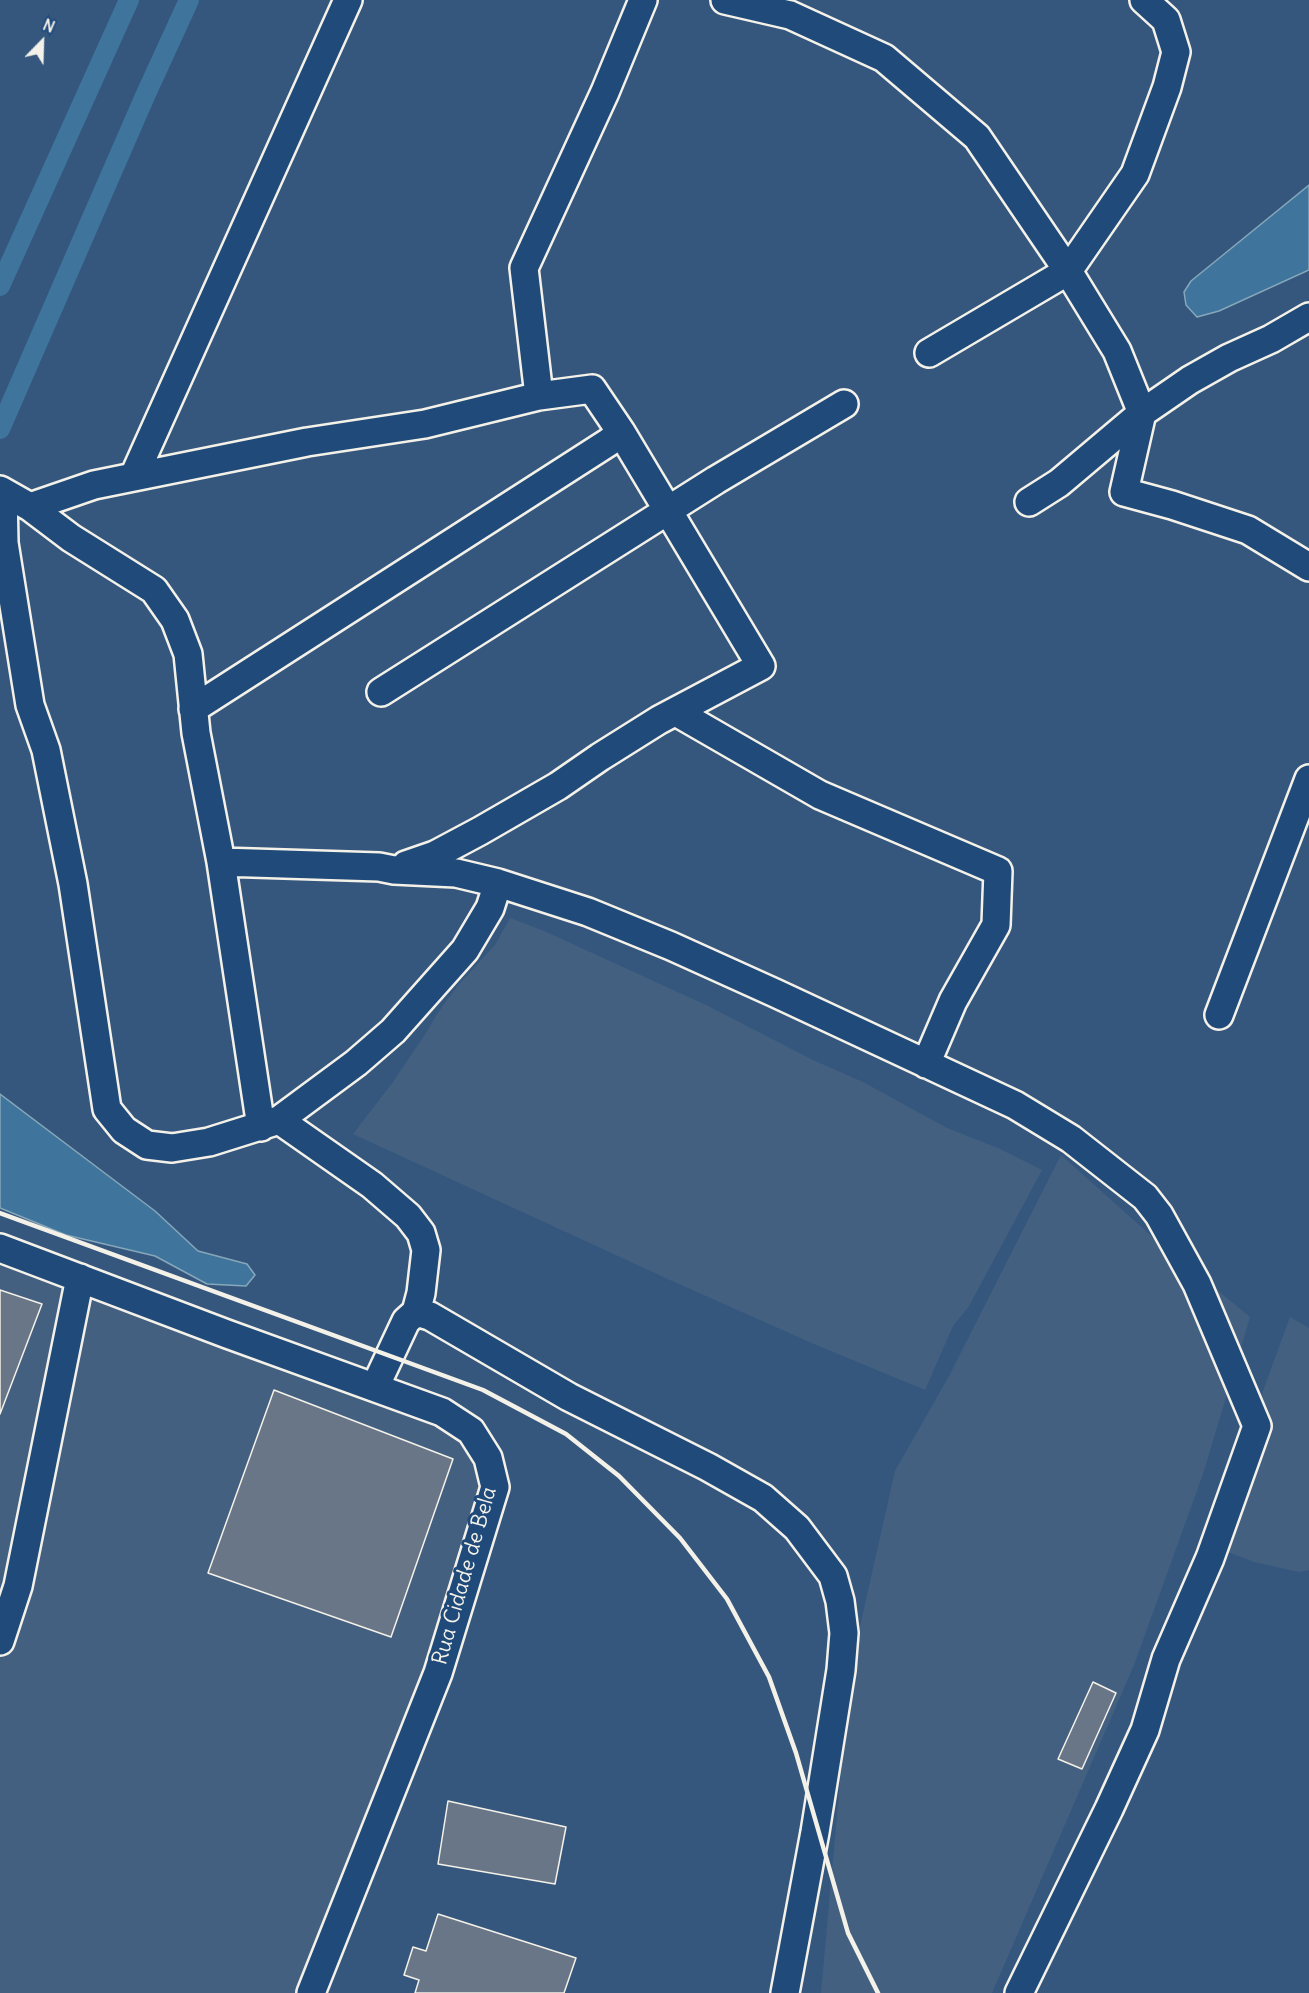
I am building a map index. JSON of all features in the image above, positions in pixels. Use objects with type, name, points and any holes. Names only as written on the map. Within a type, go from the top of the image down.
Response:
[{"type":"street","points":[[134,477],[348,0]]},
{"type":"street","points":[[539,396],[524,268],[605,92],[643,0]]},
{"type":"street","points":[[725,0],[790,15],[884,58],[977,137],[1068,271],[1117,351],[1142,413],[1124,492],[1248,530],[1309,567]]},
{"type":"street","points":[[929,353],[1068,271],[1135,174],[1167,87],[1176,52],[1166,20],[1144,0]]},
{"type":"street","points":[[1029,502],[1059,483],[1142,413],[1190,380],[1309,317]]},
{"type":"street","points":[[30,507],[94,485],[307,442],[425,424],[539,396],[592,389],[621,432],[760,666],[659,720],[558,786],[480,831],[435,855],[394,870]]},
{"type":"street","points":[[381,692],[668,510],[844,404]]},
{"type":"street","points":[[193,709],[621,432]]},
{"type":"street","points":[[2,491],[30,507],[71,538],[154,590],[175,620],[188,654],[196,733],[270,1123],[372,1185],[408,1216],[421,1233],[426,1250],[424,1275],[416,1312],[406,1321],[375,1387]]},
{"type":"street","points":[[2,491],[4,543],[30,705],[46,750],[74,884],[107,1109],[124,1130],[147,1145],[172,1148],[209,1143],[270,1123],[356,1063],[393,1031],[465,950],[490,908],[498,883]]},
{"type":"street","points":[[676,712],[820,795],[998,871],[996,925],[953,1001],[926,1064]]},
{"type":"street","points":[[1219,1015],[1309,779]]},
{"type":"street","points":[[221,862],[379,867],[394,870],[456,873],[498,883],[588,912],[671,946],[1016,1106],[1071,1139],[1145,1197],[1159,1215],[1197,1284],[1257,1426],[1210,1558],[1166,1659],[1145,1730],[1019,1993]]},
{"type":"street","name":"Rua Cidade de Bela","points":[[0,1248],[441,1412],[471,1431],[488,1458],[495,1487],[438,1673],[311,1993]]},
{"type":"street","points":[[0,1641],[18,1586],[80,1278]]},
{"type":"street","points":[[416,1312],[430,1316],[569,1397],[708,1467],[763,1498],[797,1528],[833,1576],[840,1601],[844,1633],[841,1670],[815,1832],[785,1993]]},
{"type":"shaded area","points":[[1309,185],[1309,270],[1219,311],[1197,317],[1186,305],[1184,292],[1191,281]]},
{"type":"shaded area","points":[[510,918],[544,931],[706,1005],[813,1060],[863,1082],[947,1128],[998,1148],[1042,1170],[969,1306],[953,1326],[925,1390],[670,1280],[353,1134],[393,1082],[459,984],[495,945]]},
{"type":"shaded area","points":[[0,1094],[155,1211],[198,1251],[247,1264],[255,1275],[246,1286],[207,1284],[155,1256],[66,1235],[0,1208]]},
{"type":"shaded area","points":[[1061,1155],[1157,1241],[1250,1317],[1203,1474],[1134,1665],[992,1993],[821,1993],[840,1782],[858,1635],[895,1471],[949,1376]]},
{"type":"shaded area","points":[[0,1249],[441,1412],[495,1487],[311,1993],[0,1993]]},
{"type":"shaded area","points":[[1290,1317],[1309,1328],[1309,1570],[1299,1572],[1254,1562],[1207,1544]]},
{"type":"building","points":[[0,1290],[42,1304],[0,1414]]},
{"type":"building","points":[[274,1390],[453,1459],[391,1637],[208,1573]]},
{"type":"building","points":[[1093,1682],[1116,1693],[1082,1769],[1058,1759]]},
{"type":"building","points":[[448,1801],[566,1827],[555,1884],[438,1864]]},
{"type":"building","points":[[438,1914],[576,1958],[564,1993],[415,1993],[419,1980],[404,1975],[413,1947],[426,1951]]},
{"type":"waterway","points":[[0,286],[129,0]]},
{"type":"waterway","points":[[0,429],[189,0]]},
{"type":"railway","points":[[0,1213],[483,1390],[566,1434],[619,1476],[680,1538],[727,1599],[769,1677],[796,1753],[848,1933],[878,1993]]}]
